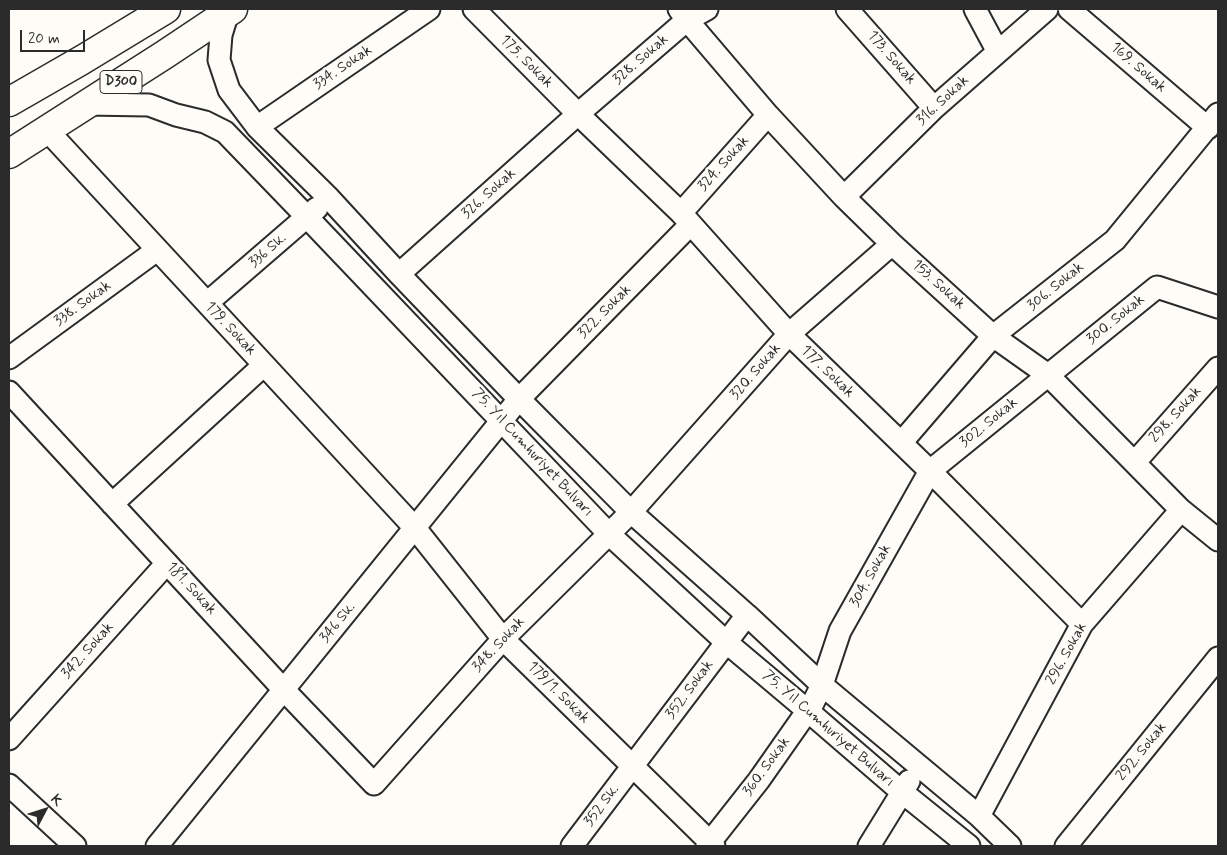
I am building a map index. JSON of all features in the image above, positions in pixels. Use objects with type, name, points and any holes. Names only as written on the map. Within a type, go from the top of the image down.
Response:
[{"type":"highway","name":"D300","points":[[9,102],[166,9]]},
{"type":"highway","name":"D300","points":[[9,154],[231,10]]},
{"type":"street","name":"334. Sokak","points":[[257,127],[429,9]]},
{"type":"street","name":"175. Sokak","points":[[474,9],[578,114]]},
{"type":"street","name":"328. Sokak","points":[[578,114],[683,14],[707,9]]},
{"type":"street","name":"173. Sokak","points":[[847,9],[934,108]]},
{"type":"street","points":[[975,9],[998,52]]},
{"type":"street","name":"316. Sokak","points":[[844,198],[934,108],[1047,9]]},
{"type":"street","name":"169. Sokak","points":[[1069,9],[1213,121]]},
{"type":"street","name":"75. Yıl Cumhuriyet Bulvarı","points":[[231,10],[220,34],[219,60],[228,90],[257,127],[329,198],[519,399],[631,512],[747,615],[822,685],[979,816],[1010,846]]},
{"type":"street","name":"153. Sokak","points":[[683,14],[768,115],[844,198],[994,336],[1048,375],[1181,510],[1218,540]]},
{"type":"street","name":"75. Yıl Cumhuriyet Bulvarı","points":[[85,104],[149,105],[176,115],[205,122],[225,132],[610,534],[726,642],[902,792],[969,846]]},
{"type":"street","name":"177. Sokak","points":[[578,114],[686,219],[789,334],[930,471],[1082,624]]},
{"type":"street","name":"326. Sokak","points":[[399,274],[578,114]]},
{"type":"street","name":"324. Sokak","points":[[686,219],[768,115]]},
{"type":"street","name":"306. Sokak","points":[[901,443],[994,336],[1114,240],[1213,121]]},
{"type":"street","name":"179. Sokak","points":[[46,129],[415,528]]},
{"type":"street","name":"336 Sk.","points":[[207,303],[329,198]]},
{"type":"street","name":"322. Sokak","points":[[519,399],[686,219]]},
{"type":"street","name":"320. Sokak","points":[[631,512],[789,334],[892,244]]},
{"type":"street","name":"338. Sokak","points":[[9,358],[157,250]]},
{"type":"street","name":"300. Sokak","points":[[1048,375],[1157,287],[1218,307]]},
{"type":"street","points":[[112,504],[264,366]]},
{"type":"street","name":"298. Sokak","points":[[1135,462],[1218,368]]},
{"type":"street","name":"302. Sokak","points":[[930,471],[1048,375]]},
{"type":"street","name":"181. Sokak","points":[[9,392],[284,690],[374,784]]},
{"type":"street","name":"346 Sk.","points":[[158,846],[519,399]]},
{"type":"street","name":"304. Sokak","points":[[822,685],[840,631],[930,471]]},
{"type":"street","name":"296. Sokak","points":[[979,816],[1082,624],[1181,510]]},
{"type":"street","name":"348. Sokak","points":[[374,784],[503,639],[631,512]]},
{"type":"street","name":"179/1. Sokak","points":[[415,528],[503,639],[711,845]]},
{"type":"street","name":"342. Sokak","points":[[9,739],[167,563]]},
{"type":"street","name":"352. Sokak","points":[[632,766],[747,615]]},
{"type":"street","name":"292. Sokak","points":[[1066,846],[1218,658]]},
{"type":"street","name":"360. Sokak","points":[[711,845],[808,711],[822,685]]},
{"type":"street","name":"352 Sk.","points":[[572,846],[632,766]]},
{"type":"street","points":[[869,846],[918,766]]},
{"type":"street","points":[[9,785],[75,846]]}]
